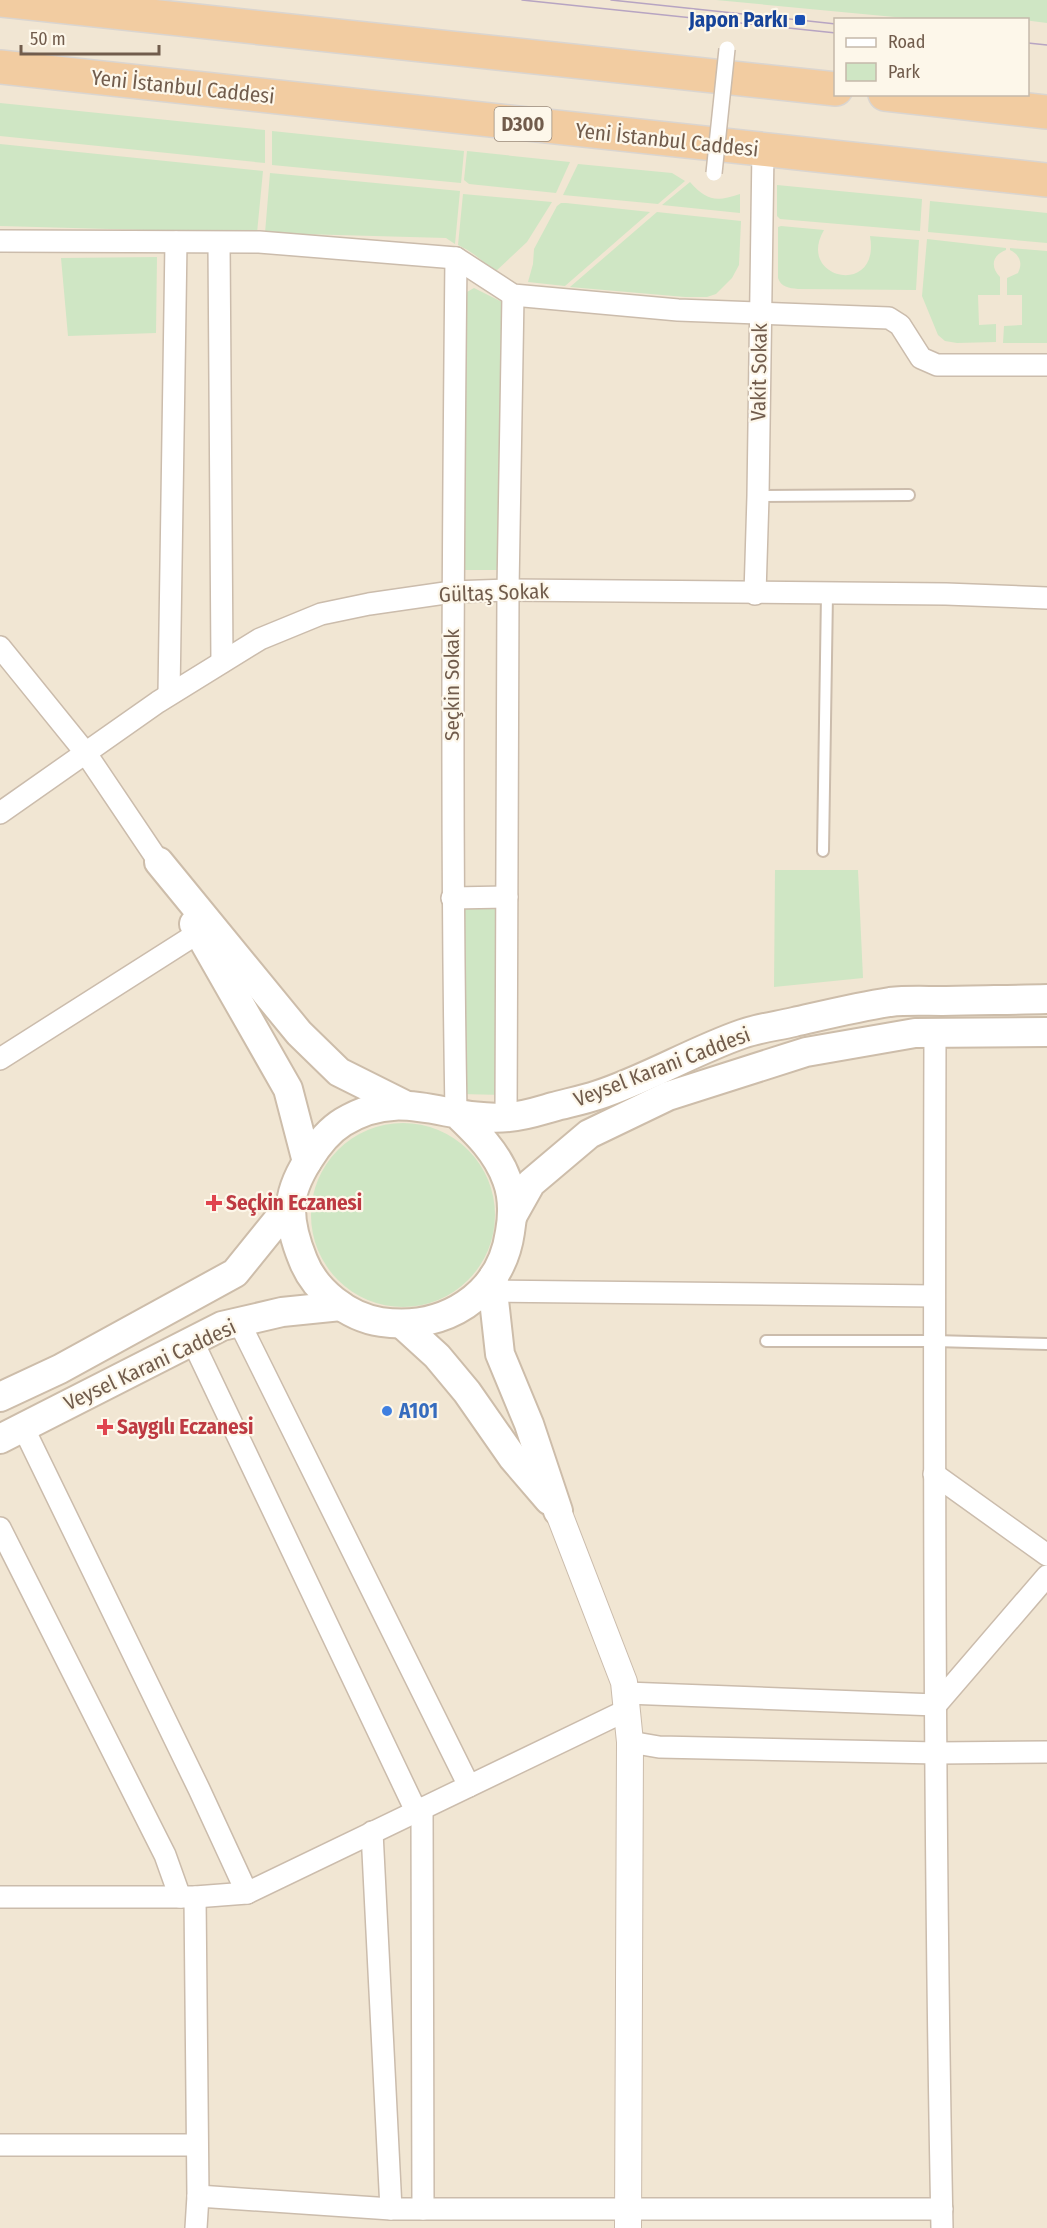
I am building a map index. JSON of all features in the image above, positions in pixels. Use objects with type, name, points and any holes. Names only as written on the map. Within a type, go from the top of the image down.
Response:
[{"type":"highway","points":[[0,0],[834,89]]},
{"type":"highway","name":"Yeni İstanbul Caddesi","points":[[0,67],[1047,180]]},
{"type":"highway","points":[[904,96],[1047,111]]},
{"type":"main road","points":[[159,862],[288,1089],[307,1162]]},
{"type":"main road","points":[[159,862],[299,1033],[339,1072],[403,1104]]},
{"type":"main road","name":"Veysel Karani Caddesi","points":[[403,1104],[424,1106],[474,1117],[506,1118],[599,1095],[744,1033],[842,1011],[892,1002],[1047,999]]},
{"type":"main road","name":"Veysel Karani Caddesi","points":[[513,1215],[531,1183],[589,1134],[668,1095],[806,1052],[915,1033],[1047,1032]]},
{"type":"main road","points":[[403,1104],[371,1109],[341,1123],[318,1144],[301,1172],[290,1205],[295,1240],[306,1267],[321,1289],[341,1306],[371,1320],[403,1325],[429,1322],[455,1312],[494,1283]]},
{"type":"main road","points":[[456,1113],[494,1153],[508,1182],[513,1215],[508,1246],[494,1283],[500,1354],[529,1424],[558,1511]]},
{"type":"main road","name":"Veysel Karani Caddesi","points":[[0,1397],[60,1369],[235,1273],[290,1205]]},
{"type":"main road","name":"Veysel Karani Caddesi","points":[[11,1433],[222,1326],[282,1312],[341,1306]]},
{"type":"main road","points":[[403,1325],[437,1356],[467,1392],[513,1458],[558,1511]]},
{"type":"street","points":[[714,173],[727,49]]},
{"type":"street","name":"Vakit Sokak","points":[[755,594],[763,150]]},
{"type":"street","points":[[0,241],[259,242],[456,258],[513,295],[678,310],[889,318],[900,325],[921,358],[937,365],[1047,365]]},
{"type":"street","points":[[170,694],[176,242]]},
{"type":"street","points":[[219,243],[222,662]]},
{"type":"street","name":"Seçkin Sokak","points":[[456,258],[452,592],[452,898],[456,1113]]},
{"type":"street","points":[[506,1118],[508,590],[513,295]]},
{"type":"street","name":"Gültaş Sokak","points":[[0,813],[170,694],[260,639],[321,614],[369,604],[452,592],[508,590],[946,594],[1047,598]]},
{"type":"street","points":[[0,647],[85,752],[159,862]]},
{"type":"street","points":[[452,898],[507,897]]},
{"type":"street","points":[[0,1059],[198,933]]},
{"type":"street","points":[[198,2196],[391,2209],[628,2218],[942,2219],[938,2093],[934,1474],[935,1033]]},
{"type":"street","points":[[494,1283],[934,1296]]},
{"type":"street","points":[[239,1322],[469,1785]]},
{"type":"street","points":[[193,1342],[419,1809],[423,2209]]},
{"type":"street","points":[[11,1433],[199,1789],[247,1893]]},
{"type":"street","points":[[934,1474],[1047,1555]]},
{"type":"street","points":[[558,1511],[624,1682],[627,1702],[630,1742],[628,2218]]},
{"type":"street","points":[[0,1528],[165,1856],[188,1897],[198,2145],[196,2228]]},
{"type":"street","points":[[0,1897],[188,1897],[247,1893],[469,1785],[627,1702],[936,1705],[1047,1576]]},
{"type":"street","points":[[630,1742],[659,1747],[937,1753],[1047,1752]]},
{"type":"street","points":[[372,1832],[391,2209]]},
{"type":"street","points":[[0,2145],[198,2145]]},
{"type":"lane","points":[[758,496],[909,495]]},
{"type":"lane","points":[[823,851],[827,594]]},
{"type":"lane","points":[[766,1341],[1047,1344]]},
{"type":"shaded area","points":[[0,0],[1047,0],[1047,2228],[0,2228]]},
{"type":"green space","points":[[716,0],[1047,0],[1047,23],[1029,21],[1029,18],[905,18]]},
{"type":"green space","points":[[0,103],[265,130],[265,163],[0,136]]},
{"type":"green space","points":[[272,131],[464,151],[461,183],[272,165]]},
{"type":"green space","points":[[0,144],[263,171],[257,233],[0,226]]},
{"type":"green space","points":[[467,151],[570,162],[556,193],[469,184],[464,180]]},
{"type":"green space","points":[[578,164],[672,173],[685,181],[658,204],[563,195]]},
{"type":"green space","points":[[270,173],[460,191],[455,244],[446,238],[265,233]]},
{"type":"green space","points":[[690,182],[702,193],[712,198],[718,199],[740,194],[740,213],[662,205]]},
{"type":"green space","points":[[777,185],[922,199],[920,231],[780,219],[777,216]]},
{"type":"green space","points":[[463,194],[552,202],[527,242],[495,272],[475,255],[458,245]]},
{"type":"green space","points":[[930,201],[1047,213],[1047,243],[928,232]]},
{"type":"green space","points":[[561,203],[650,212],[565,286],[528,282],[534,249],[557,206]]},
{"type":"green space","points":[[657,212],[741,221],[739,265],[732,278],[716,294],[707,297],[685,297],[570,287]]},
{"type":"green space","points":[[778,227],[824,230],[818,247],[820,260],[829,270],[840,275],[853,274],[863,268],[870,256],[870,236],[919,240],[916,290],[798,289],[786,286],[778,278]]},
{"type":"green space","points":[[927,239],[1006,248],[995,258],[994,262],[1000,277],[1000,295],[978,295],[979,325],[996,324],[996,342],[957,343],[945,341],[938,335],[922,296]]},
{"type":"green space","points":[[1010,248],[1047,251],[1047,343],[1003,343],[1004,326],[1022,325],[1022,295],[1007,295],[1007,278],[1018,273],[1020,266],[1018,257]]},
{"type":"green space","points":[[157,257],[156,333],[68,336],[61,258]]},
{"type":"green space","points":[[474,288],[502,302],[506,308],[504,570],[462,570],[467,292]]},
{"type":"green space","points":[[775,870],[858,870],[863,978],[774,987]]},
{"type":"green space","points":[[502,906],[504,1095],[459,1094],[461,907]]},
{"type":"green space","points":[[403,1123],[438,1130],[468,1150],[488,1180],[495,1215],[488,1250],[468,1280],[438,1300],[403,1307],[368,1300],[338,1280],[318,1250],[311,1215],[318,1180],[338,1150],[368,1130]]},
{"type":"tram line","points":[[522,0],[834,33]]},
{"type":"tram line","points":[[611,0],[834,24]]},
{"type":"tram line","points":[[1029,43],[1047,45]]},
{"type":"place","name":"Japon Parkı","points":[[800,20]]},
{"type":"place","name":"Seçkin Eczanesi","points":[[214,1203]]},
{"type":"place","name":"A101","points":[[387,1411]]},
{"type":"place","name":"Saygılı Eczanesi","points":[[105,1427]]}]
